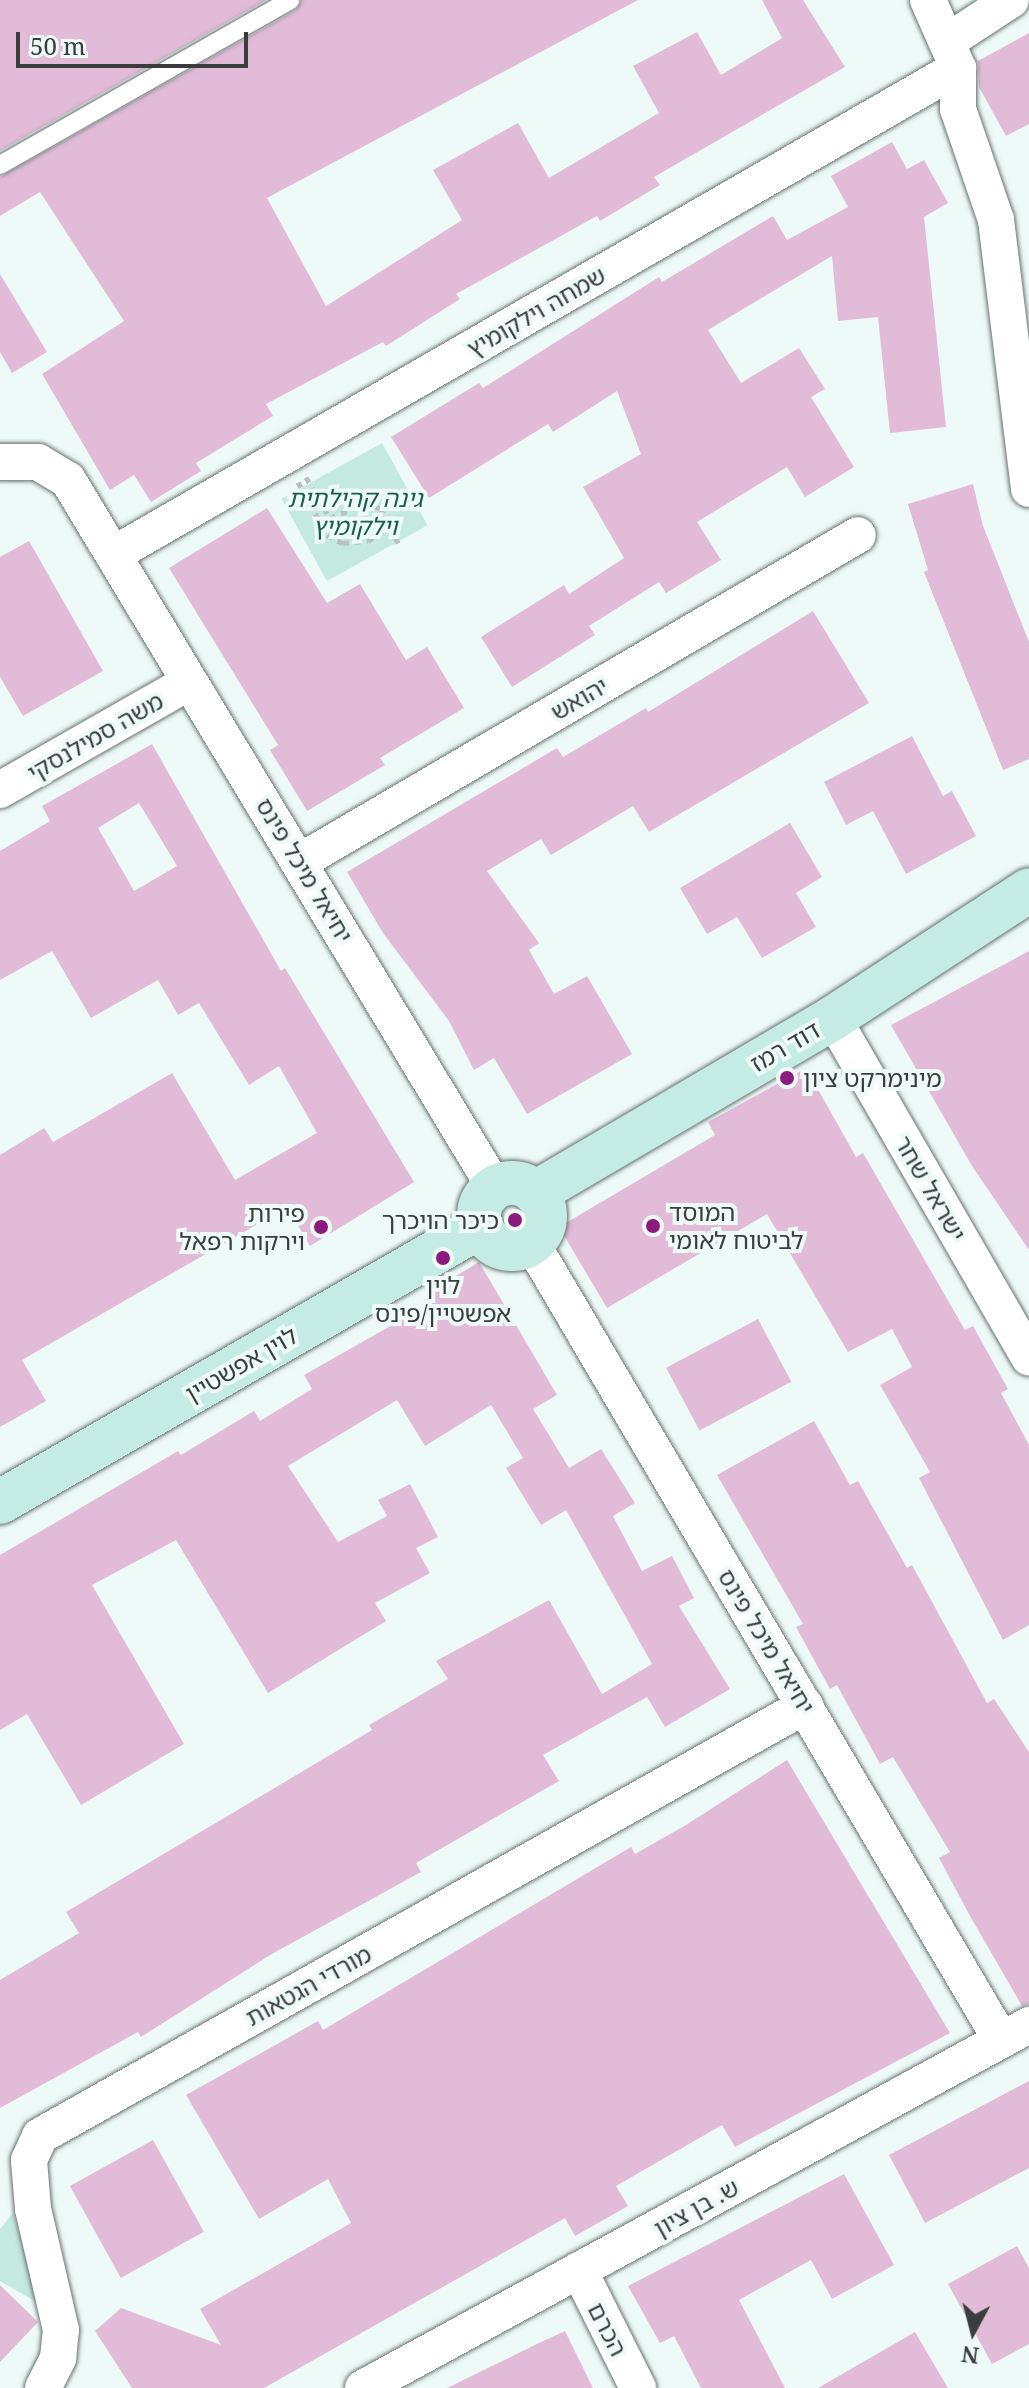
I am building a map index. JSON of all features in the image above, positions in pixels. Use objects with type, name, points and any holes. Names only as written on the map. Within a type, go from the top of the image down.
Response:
[{"type":"street","points":[[928,0],[953,55],[958,109],[996,220],[1029,489]]},
{"type":"street","name":"שמחה וילקומיץ","points":[[114,554],[288,454],[953,55],[1011,0]]},
{"type":"street","name":"יחיאל מיכל פינס","points":[[0,462],[38,462],[62,472],[301,861],[504,1202]]},
{"type":"street","name":"יהואש","points":[[301,861],[858,535]]},
{"type":"street","name":"משה סמילנסקי","points":[[0,790],[189,682]]},
{"type":"street","name":"דוד רמז","points":[[504,1202],[833,1018],[1029,890]]},
{"type":"street","name":"ישראל שחר","points":[[833,1018],[1029,1357]]},
{"type":"street","points":[[504,1202],[544,1224],[531,1242]]},
{"type":"street","name":"לוין אפשטיין","points":[[0,1502],[504,1202]]},
{"type":"street","name":"יחיאל מיכל פינס","points":[[531,1242],[805,1706],[1015,2033]]},
{"type":"street","name":"מורדי הגטאות","points":[[43,2388],[58,2358],[61,2330],[33,2209],[29,2160],[40,2136],[805,1706]]},
{"type":"street","name":"ש. בן ציון","points":[[363,2388],[1015,2033]]},
{"type":"street","name":"הכרם","points":[[579,2270],[638,2388]]},
{"type":"lane","points":[[0,165],[290,0]]},
{"type":"path","points":[[288,454],[330,518],[363,505],[380,508],[399,545]]},
{"type":"path","points":[[288,454],[327,535],[343,543],[368,541],[390,527]]},
{"type":"green space","name":"גינה קהילתית וילקומיץ","points":[[382,443],[428,525],[327,581],[281,499]]},
{"type":"green space","points":[[13,2213],[40,2304],[0,2281],[0,2229]]},
{"type":"building","points":[[0,0],[266,0],[0,151]]},
{"type":"building","points":[[302,0],[638,0],[267,198],[326,306],[462,220],[433,170],[518,123],[549,178],[659,113],[633,66],[697,32],[721,75],[782,38],[762,0],[803,0],[845,67],[654,177],[660,185],[600,221],[597,216],[456,294],[460,299],[386,346],[383,342],[266,404],[273,416],[196,463],[201,471],[151,502],[134,475],[110,490],[42,374],[124,321],[40,192],[0,216],[0,177],[296,10]]},
{"type":"building","points":[[1029,33],[1029,124],[1006,136],[979,87],[978,61]]},
{"type":"building","points":[[892,142],[907,169],[924,160],[948,203],[924,217],[946,427],[890,433],[878,317],[838,321],[832,256],[708,330],[741,383],[799,348],[825,389],[811,397],[854,467],[805,497],[787,467],[697,522],[721,560],[666,593],[659,582],[589,626],[595,635],[512,687],[481,637],[564,585],[569,594],[624,558],[583,487],[641,454],[617,391],[553,432],[548,424],[429,498],[391,437],[479,383],[483,388],[659,277],[662,282],[773,216],[787,240],[848,207],[831,176]]},
{"type":"building","points":[[0,274],[47,352],[12,373],[0,352]]},
{"type":"building","points":[[973,484],[983,526],[1029,642],[1029,759],[1003,770],[924,572],[928,570],[908,504]]},
{"type":"building","points":[[267,508],[327,603],[360,584],[406,660],[427,647],[464,708],[380,758],[385,765],[307,811],[270,750],[278,745],[169,568]]},
{"type":"building","points":[[29,541],[103,671],[23,716],[0,677],[0,557]]},
{"type":"building","points":[[813,611],[869,703],[649,832],[633,806],[551,855],[541,839],[487,871],[539,943],[529,950],[554,994],[587,976],[632,1054],[527,1114],[494,1058],[474,1070],[449,1021],[383,933],[347,872],[557,748],[563,757],[646,708],[648,712]]},
{"type":"building","points":[[912,736],[943,796],[952,791],[976,836],[906,874],[873,811],[846,825],[824,782]]},
{"type":"building","points":[[152,744],[281,971],[285,968],[414,1182],[310,1246],[287,1207],[22,1360],[46,1401],[0,1427],[0,1155],[44,1128],[53,1142],[172,1073],[235,1180],[317,1133],[279,1066],[249,1085],[199,1003],[178,1015],[158,980],[91,1018],[52,951],[0,980],[0,851],[50,821],[42,806]],"holes":[[[139,803],[177,866],[134,891],[98,828]]]},
{"type":"building","points":[[790,823],[822,877],[796,893],[816,927],[762,958],[737,917],[707,934],[680,888]]},
{"type":"building","points":[[1029,951],[1029,1250],[972,1166],[891,1025]]},
{"type":"building","points":[[806,1068],[856,1157],[863,1153],[965,1330],[973,1326],[1008,1389],[1001,1393],[1029,1445],[1029,1625],[1003,1640],[919,1478],[930,1472],[880,1385],[912,1367],[892,1329],[848,1352],[767,1214],[607,1308],[559,1227],[715,1135],[708,1122]]},
{"type":"building","points":[[479,1262],[557,1395],[533,1409],[569,1468],[601,1449],[635,1503],[613,1516],[642,1571],[672,1556],[694,1598],[679,1606],[730,1689],[665,1727],[647,1697],[543,1755],[559,1781],[416,1863],[421,1872],[270,1955],[141,2037],[138,2032],[0,2108],[0,1980],[79,1933],[66,1912],[372,1730],[369,1725],[448,1679],[436,1661],[549,1600],[602,1694],[652,1664],[566,1510],[541,1525],[506,1468],[523,1458],[491,1405],[425,1446],[397,1400],[288,1466],[338,1542],[387,1516],[378,1500],[410,1484],[438,1537],[416,1548],[430,1573],[375,1603],[386,1621],[268,1693],[176,1540],[92,1585],[184,1744],[81,1805],[27,1714],[0,1730],[0,1555],[178,1451],[181,1455],[254,1411],[260,1421],[312,1389],[304,1375],[431,1303],[426,1294]]},
{"type":"building","points":[[758,1319],[791,1382],[700,1431],[666,1368]]},
{"type":"building","points":[[814,1421],[850,1485],[858,1481],[907,1568],[912,1565],[987,1703],[994,1699],[1029,1752],[1029,2004],[1022,2006],[970,1916],[939,1858],[950,1852],[893,1757],[880,1764],[837,1685],[830,1689],[796,1627],[803,1624],[717,1475]]},
{"type":"building","points":[[787,1760],[950,2033],[735,2147],[722,2125],[616,2186],[628,2206],[575,2236],[565,2218],[264,2388],[132,2388],[95,2331],[121,2308],[221,2345],[200,2309],[351,2223],[328,2179],[259,2219],[186,2095],[318,2021],[323,2030],[631,1847],[635,1854],[686,1825]]},
{"type":"building","points":[[1029,2081],[1029,2168],[925,2223],[889,2155]]},
{"type":"building","points":[[153,2140],[204,2232],[121,2278],[70,2186]]},
{"type":"building","points":[[844,2174],[894,2265],[832,2299],[811,2260],[739,2300],[785,2388],[701,2388],[674,2336],[660,2343],[628,2286]]},
{"type":"building","points":[[1017,2246],[1029,2268],[1029,2344],[992,2364],[948,2284]]},
{"type":"building","points":[[0,2285],[38,2322],[0,2362]]},
{"type":"building","points":[[565,2331],[593,2388],[447,2388],[539,2343]]},
{"type":"building","points":[[915,2332],[948,2388],[818,2388]]},
{"type":"place","name":"מינימרקט ציון","points":[[787,1078]]},
{"type":"place","name":"כיכר הויכרך","points":[[515,1220]]},
{"type":"place","name":"המוסד לביטוח לאומי","points":[[653,1226]]},
{"type":"place","name":"פירות וירקות רפאל","points":[[321,1227]]},
{"type":"place","name":"לוין אפשטיין/פינס","points":[[443,1258]]}]
